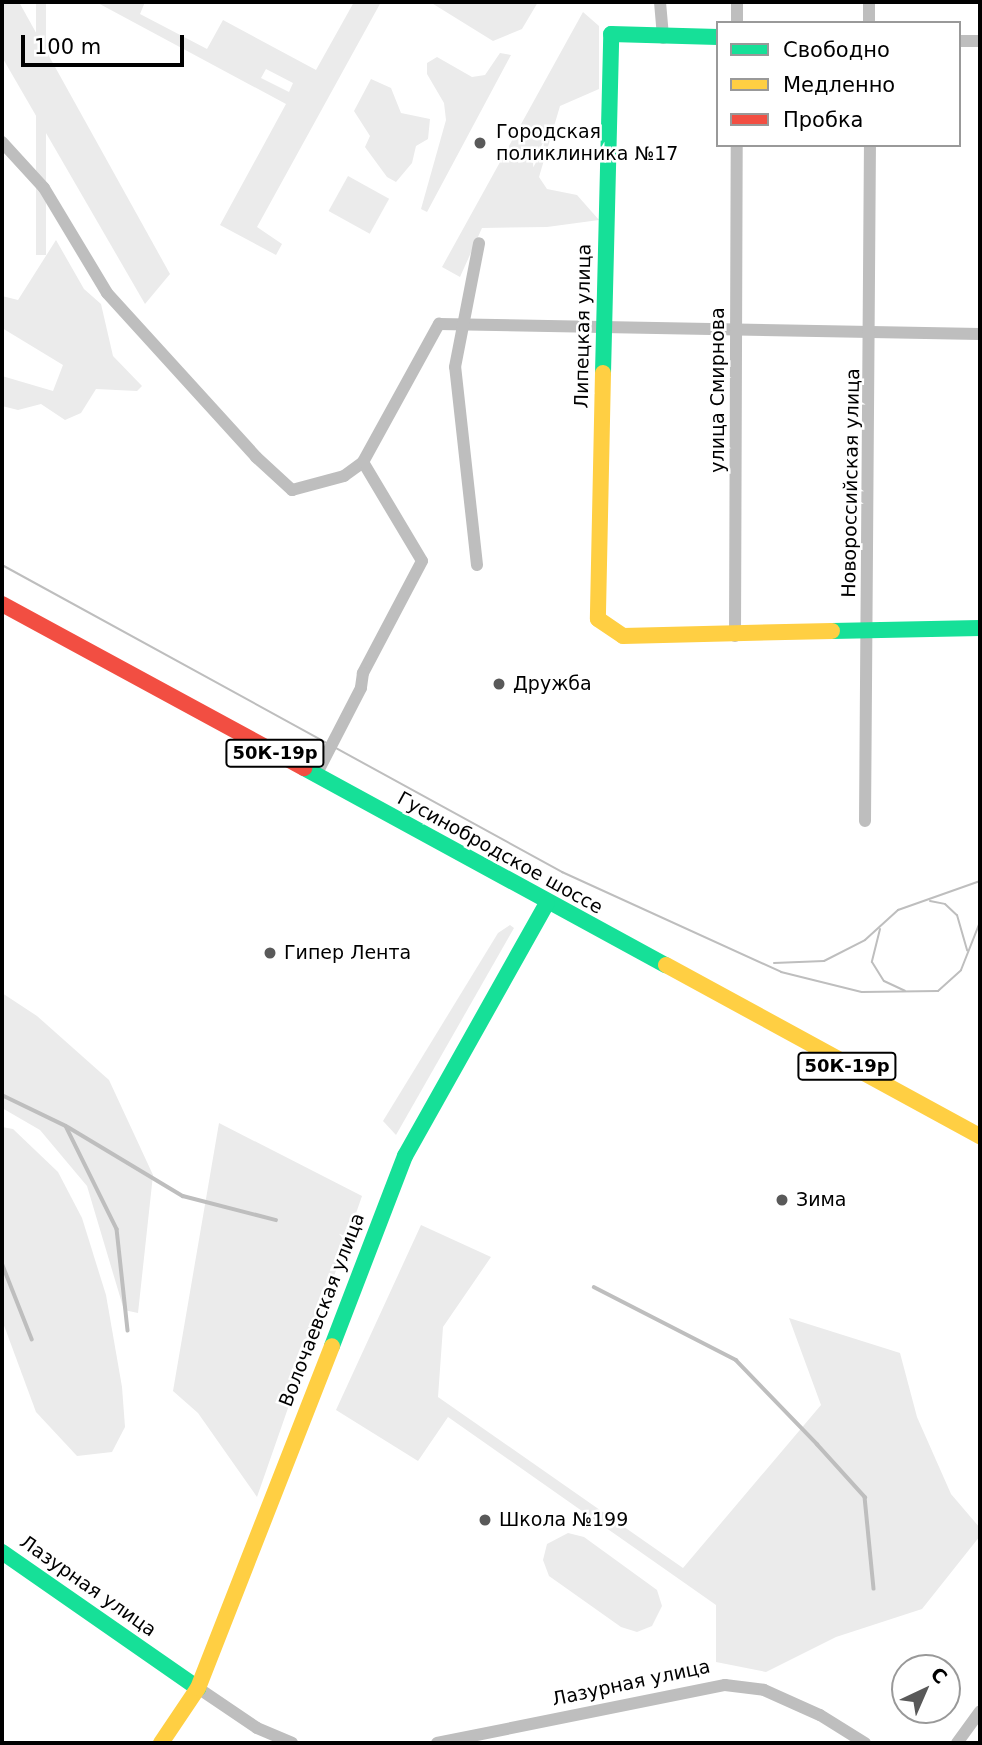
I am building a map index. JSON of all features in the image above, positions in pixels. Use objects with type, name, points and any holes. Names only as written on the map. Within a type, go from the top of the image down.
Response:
[{"type":"street","points":[[660,2],[663,38],[716,37]]},
{"type":"street","points":[[737,2],[737,21]]},
{"type":"street","points":[[869,2],[869,21]]},
{"type":"street","name":"Липецкая улица","points":[[663,38],[611,34],[598,618],[623,636],[735,636]]},
{"type":"street","points":[[961,41],[980,41]]},
{"type":"street","points":[[2,142],[44,188],[107,293],[256,457],[292,490],[344,476],[363,461],[439,324],[605,330],[738,329],[980,334]]},
{"type":"street","name":"улица Смирнова","points":[[735,636],[737,147]]},
{"type":"street","name":"Новороссийская улица","points":[[865,821],[872,332],[870,147]]},
{"type":"street","points":[[477,565],[454,367],[460,323],[479,243]]},
{"type":"street","points":[[316,775],[361,688],[363,673],[422,561],[363,461]]},
{"type":"street","name":"Гусинобродское шоссе","points":[[2,604],[547,903],[980,1136]]},
{"type":"street","points":[[735,636],[868,629],[980,628]]},
{"type":"street","name":"Волочаевская улица","points":[[161,1743],[198,1688],[405,1156],[547,903]]},
{"type":"street","name":"Лазурная улица","points":[[2,1552],[257,1728],[292,1743]]},
{"type":"street","name":"Лазурная улица","points":[[437,1743],[725,1685],[764,1690],[820,1715],[865,1743]]},
{"type":"street","points":[[957,1743],[980,1712]]},
{"type":"shaded area","points":[[2,2],[19,2],[170,274],[145,304],[2,57]]},
{"type":"shaded area","points":[[36,2],[46,2],[46,255],[36,255]]},
{"type":"shaded area","points":[[96,2],[145,2],[140,14],[207,49],[223,20],[316,70],[354,2],[381,2],[257,227],[282,244],[276,255],[220,225],[286,104]],"holes":[[[266,69],[293,83],[289,92],[261,78]]]},
{"type":"shaded area","points":[[430,2],[538,2],[522,29],[493,41]]},
{"type":"shaded area","points":[[583,12],[599,26],[599,89],[560,106],[539,177],[547,189],[577,195],[599,220],[547,227],[482,228],[460,277],[442,267]]},
{"type":"shaded area","points":[[500,53],[511,55],[427,212],[421,209],[446,120],[444,103],[427,74],[427,63],[437,57],[472,77],[485,75]]},
{"type":"shaded area","points":[[371,79],[391,88],[401,113],[430,119],[428,139],[416,146],[412,163],[396,182],[387,177],[365,147],[370,136],[354,111]]},
{"type":"shaded area","points":[[348,176],[389,199],[370,234],[329,211]]},
{"type":"shaded area","points":[[56,240],[84,289],[101,304],[113,356],[142,386],[137,391],[96,389],[81,413],[65,420],[41,404],[18,410],[2,406],[2,376],[53,391],[63,365],[2,328],[2,296],[18,300]]},
{"type":"shaded area","points":[[510,925],[514,928],[396,1135],[383,1121],[498,933]]},
{"type":"shaded area","points":[[2,993],[37,1016],[109,1080],[153,1175],[138,1313],[124,1310],[87,1186],[40,1130],[2,1108]]},
{"type":"shaded area","points":[[219,1123],[362,1196],[257,1497],[198,1413],[173,1391]]},
{"type":"shaded area","points":[[2,1127],[13,1129],[58,1172],[82,1218],[106,1295],[122,1387],[125,1427],[112,1452],[77,1456],[36,1412],[2,1320]]},
{"type":"shaded area","points":[[421,1225],[491,1257],[443,1327],[438,1397],[683,1568],[821,1405],[789,1318],[900,1353],[917,1417],[951,1494],[980,1528],[980,1536],[922,1609],[836,1637],[766,1672],[716,1662],[716,1605],[448,1417],[418,1461],[336,1410]]},
{"type":"shaded area","points":[[568,1533],[584,1537],[657,1590],[662,1606],[652,1626],[637,1632],[621,1627],[549,1576],[543,1560],[547,1544]]},
{"type":"waterway","points":[[2,1095],[66,1126],[117,1229],[128,1330]]},
{"type":"waterway","points":[[68,1127],[183,1196],[276,1220]]},
{"type":"waterway","points":[[2,1263],[32,1339]]},
{"type":"waterway","points":[[594,1287],[736,1360],[817,1444],[865,1497],[874,1589]]},
{"type":"tram line","points":[[2,565],[562,872],[781,972],[862,992],[938,991],[961,970],[980,922]]},
{"type":"tram line","points":[[774,963],[824,961],[865,940],[898,910],[980,881]]},
{"type":"tram line","points":[[930,901],[945,904],[957,915],[967,951]]},
{"type":"tram line","points":[[880,929],[872,962],[884,981],[905,991]]},
{"type":"traffic: fast","points":[[603,373],[611,34],[716,37]]},
{"type":"traffic: fast","points":[[832,631],[980,628]]},
{"type":"traffic: fast","points":[[304,768],[666,965]]},
{"type":"traffic: fast","points":[[332,1346],[405,1156],[547,903]]},
{"type":"traffic: fast","points":[[2,1552],[198,1688]]},
{"type":"traffic: slow","points":[[603,373],[598,619],[623,636],[832,631]]},
{"type":"traffic: slow","points":[[666,965],[980,1136]]},
{"type":"traffic: slow","points":[[161,1743],[198,1688],[332,1346]]},
{"type":"traffic: jam","points":[[2,604],[304,768]]},
{"type":"place","name":"Городская поликлиника №17","points":[[480,143]]},
{"type":"place","name":"Дружба","points":[[499,684]]},
{"type":"place","name":"Гипер Лента","points":[[270,953]]},
{"type":"place","name":"Зима","points":[[782,1200]]},
{"type":"place","name":"Школа №199","points":[[485,1520]]}]
